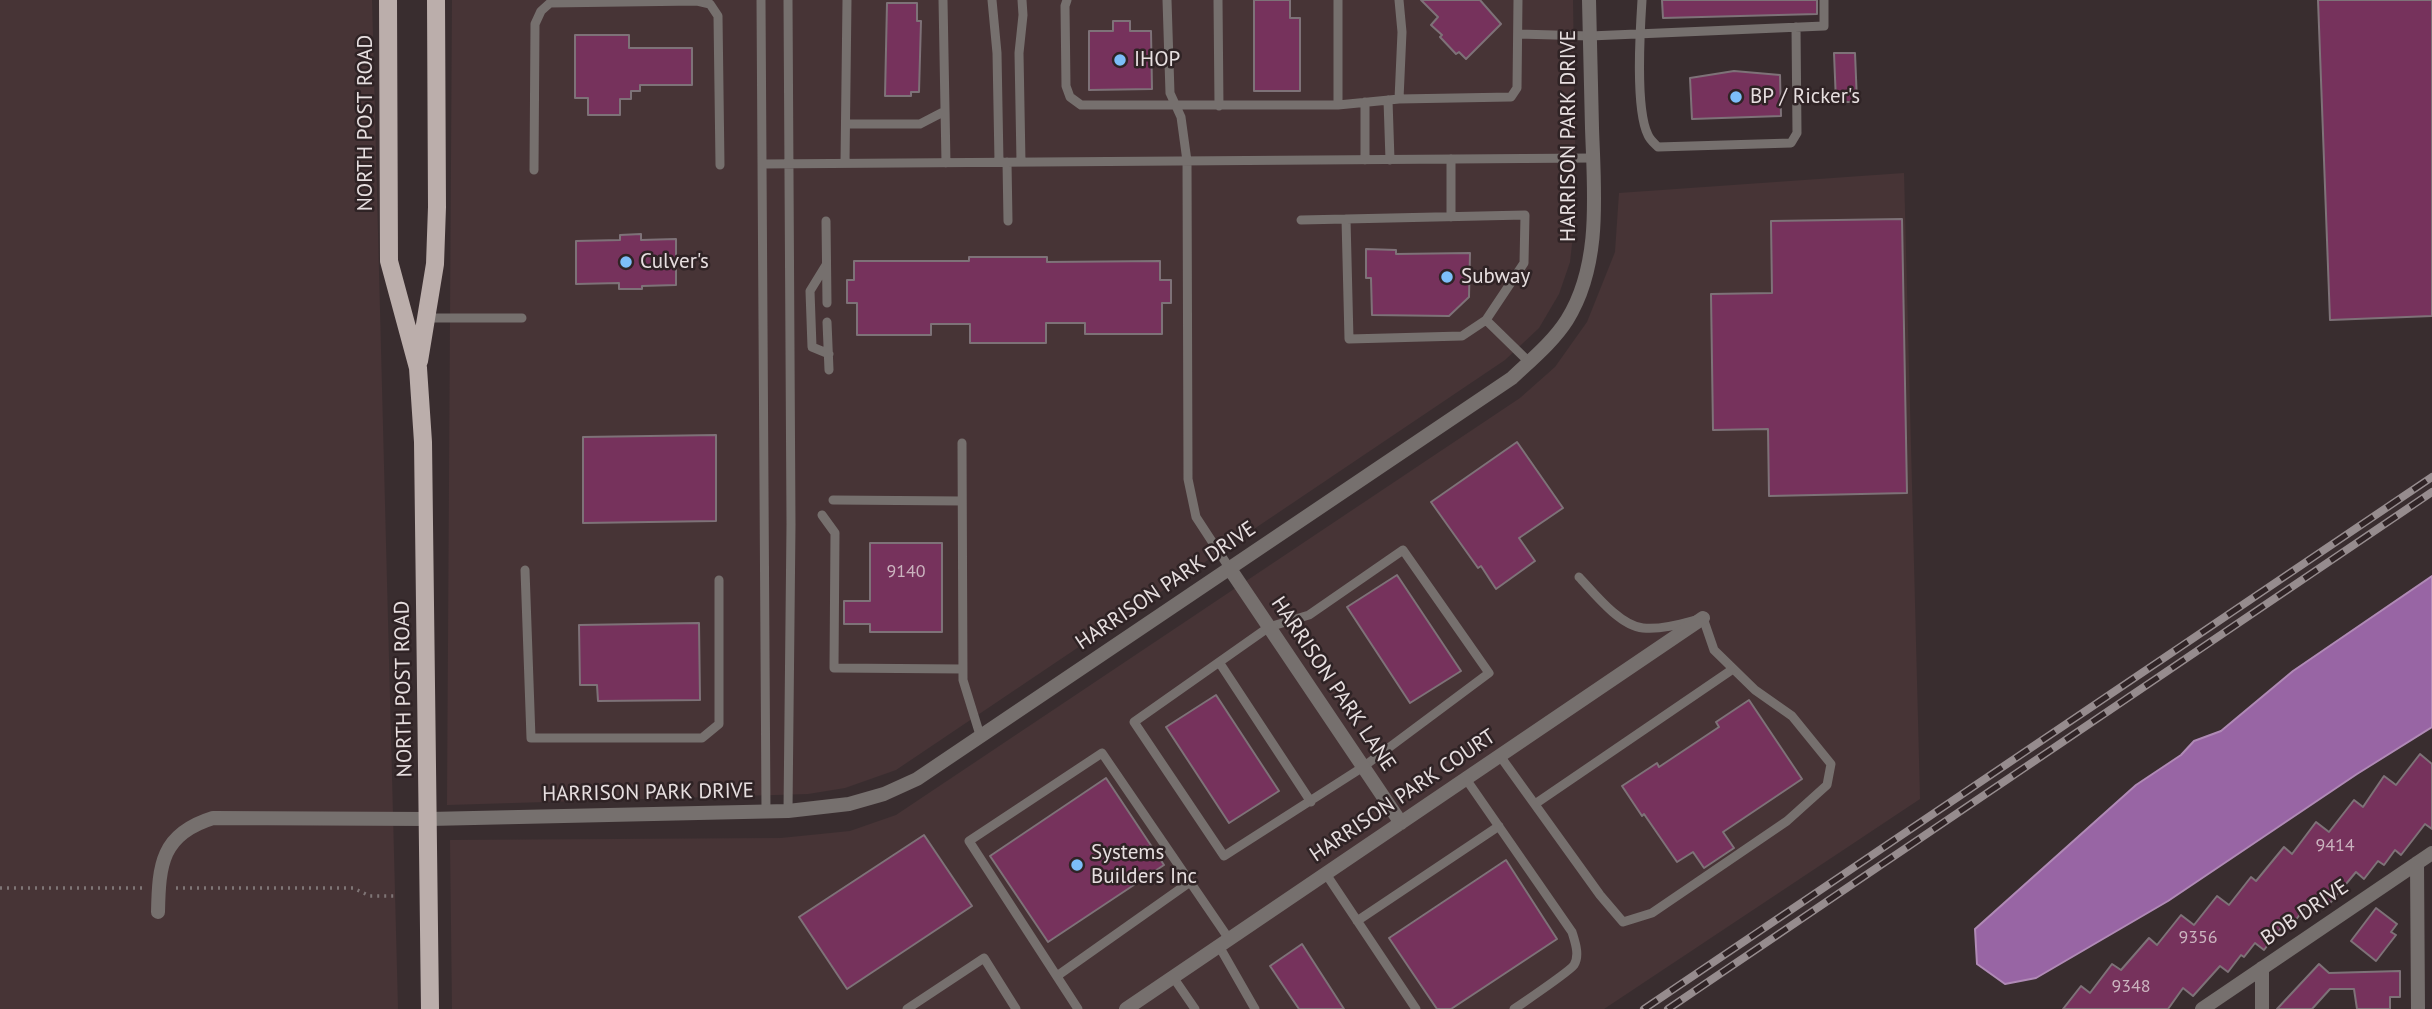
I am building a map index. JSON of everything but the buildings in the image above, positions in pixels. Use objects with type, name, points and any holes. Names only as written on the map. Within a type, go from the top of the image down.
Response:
[{"type":"main road","name":"NORTH POST ROAD","points":[[388,0],[389,261],[418,368],[423,442],[430,1009]]},
{"type":"main road","name":"NORTH POST ROAD","points":[[418,368],[435,264],[436,0]]},
{"type":"street","name":"HARRISON PARK DRIVE","points":[[158,912],[159,872],[166,853],[177,836],[213,818],[429,819],[788,811],[849,804],[901,788],[1512,378],[1557,334],[1567,320],[1585,278],[1591,250],[1594,213],[1588,0]]},
{"type":"street","name":"HARRISON PARK LANE","points":[[1230,569],[1401,823]]},
{"type":"street","name":"HARRISON PARK COURT","points":[[1126,1009],[1703,618]]},
{"type":"street","name":"BOB DRIVE","points":[[2202,1009],[2432,853]]},
{"type":"street","points":[[2417,863],[2418,1009]]},
{"type":"street","points":[[2262,968],[2262,1009]]},
{"type":"lane","points":[[761,0],[766,811]]},
{"type":"lane","points":[[788,0],[791,666],[788,811]]},
{"type":"lane","points":[[845,163],[847,0]]},
{"type":"lane","points":[[943,0],[946,163]]},
{"type":"lane","points":[[992,0],[1008,221]]},
{"type":"lane","points":[[1021,0],[1021,162]]},
{"type":"lane","points":[[1067,0],[1066,86],[1070,97],[1082,105],[1178,106],[1338,105],[1399,99],[1511,97],[1517,88],[1518,0]]},
{"type":"lane","points":[[1167,0],[1170,93],[1178,106],[1187,161],[1188,479],[1196,517],[1230,569]]},
{"type":"lane","points":[[1218,0],[1219,106]]},
{"type":"lane","points":[[1338,0],[1338,105]]},
{"type":"lane","points":[[1399,0],[1402,32],[1399,99]]},
{"type":"lane","points":[[1642,0],[1642,117],[1648,138],[1658,147],[1791,143],[1797,133],[1796,27]]},
{"type":"lane","points":[[1518,34],[1590,36],[1824,26],[1824,0]]},
{"type":"lane","points":[[534,170],[535,24],[541,11],[550,2],[697,1],[710,4],[718,16],[720,165]]},
{"type":"lane","points":[[1388,100],[1390,160]]},
{"type":"lane","points":[[1364,102],[1365,160]]},
{"type":"lane","points":[[846,124],[920,124],[945,111]]},
{"type":"lane","points":[[762,164],[1593,158]]},
{"type":"lane","points":[[1451,159],[1451,217]]},
{"type":"lane","points":[[1301,220],[1525,215],[1524,263],[1486,320],[1462,336],[1349,339],[1346,219]]},
{"type":"lane","points":[[826,221],[827,303]]},
{"type":"lane","points":[[826,265],[810,291],[812,347],[829,354]]},
{"type":"lane","points":[[426,318],[522,318]]},
{"type":"lane","points":[[1486,320],[1530,362]]},
{"type":"lane","points":[[827,322],[830,370]]},
{"type":"lane","points":[[962,443],[963,680],[981,735]]},
{"type":"lane","points":[[833,500],[962,501]]},
{"type":"lane","points":[[822,515],[835,533],[834,668],[963,668]]},
{"type":"lane","points":[[1403,550],[1489,673],[1363,767],[1224,856],[1134,722],[1269,627],[1309,615],[1403,550]]},
{"type":"lane","points":[[525,570],[531,738],[702,738],[719,724],[719,580]]},
{"type":"lane","points":[[1500,755],[1600,895],[1623,922],[1652,913],[1787,821],[1827,785],[1831,764],[1792,716],[1755,690],[1714,650],[1703,618],[1656,629],[1639,628],[1615,614],[1579,577]]},
{"type":"lane","points":[[1219,662],[1311,802]]},
{"type":"lane","points":[[1535,804],[1733,669]]},
{"type":"lane","points":[[1078,1009],[969,841],[1102,753],[1190,882],[1224,943],[1255,1009]]},
{"type":"lane","points":[[1466,779],[1572,932],[1577,954],[1573,966],[1514,1009]]},
{"type":"lane","points":[[1357,920],[1499,826]]},
{"type":"lane","points":[[1326,874],[1416,1009]]},
{"type":"lane","points":[[1057,976],[1190,882]]},
{"type":"lane","points":[[907,1009],[984,958],[1016,1009]]},
{"type":"lane","points":[[1173,977],[1195,1009]]},
{"type":"path","points":[[0,888],[150,888]]},
{"type":"path","points":[[174,888],[353,888],[370,896],[395,896]]},
{"type":"shaded area","points":[[0,0],[372,0],[398,1009],[0,1009]]},
{"type":"shaded area","points":[[452,0],[1573,0],[1576,208],[1570,262],[1559,294],[1539,328],[1505,360],[896,770],[845,788],[808,794],[447,805]]},
{"type":"shaded area","points":[[1904,173],[1920,799],[1604,1009],[452,1009],[450,840],[781,838],[850,831],[896,815],[1520,398],[1555,367],[1587,322],[1615,252],[1619,193]]},
{"type":"shaded area","points":[[2432,576],[2432,727],[2168,901],[2036,978],[2005,984],[1977,964],[1975,929],[2136,785],[2181,755],[2194,741],[2221,731],[2293,671]]},
{"type":"railway","points":[[1644,1009],[2432,477]]},
{"type":"railway","points":[[1668,1009],[2432,492]]},
{"type":"place","name":"IHOP","points":[[1120,60]]},
{"type":"place","name":"BP / Ricker's","points":[[1736,97]]},
{"type":"place","name":"Culver's","points":[[626,262]]},
{"type":"place","name":"Subway","points":[[1447,277]]},
{"type":"place","name":"Systems Builders Inc","points":[[1077,865]]}]
